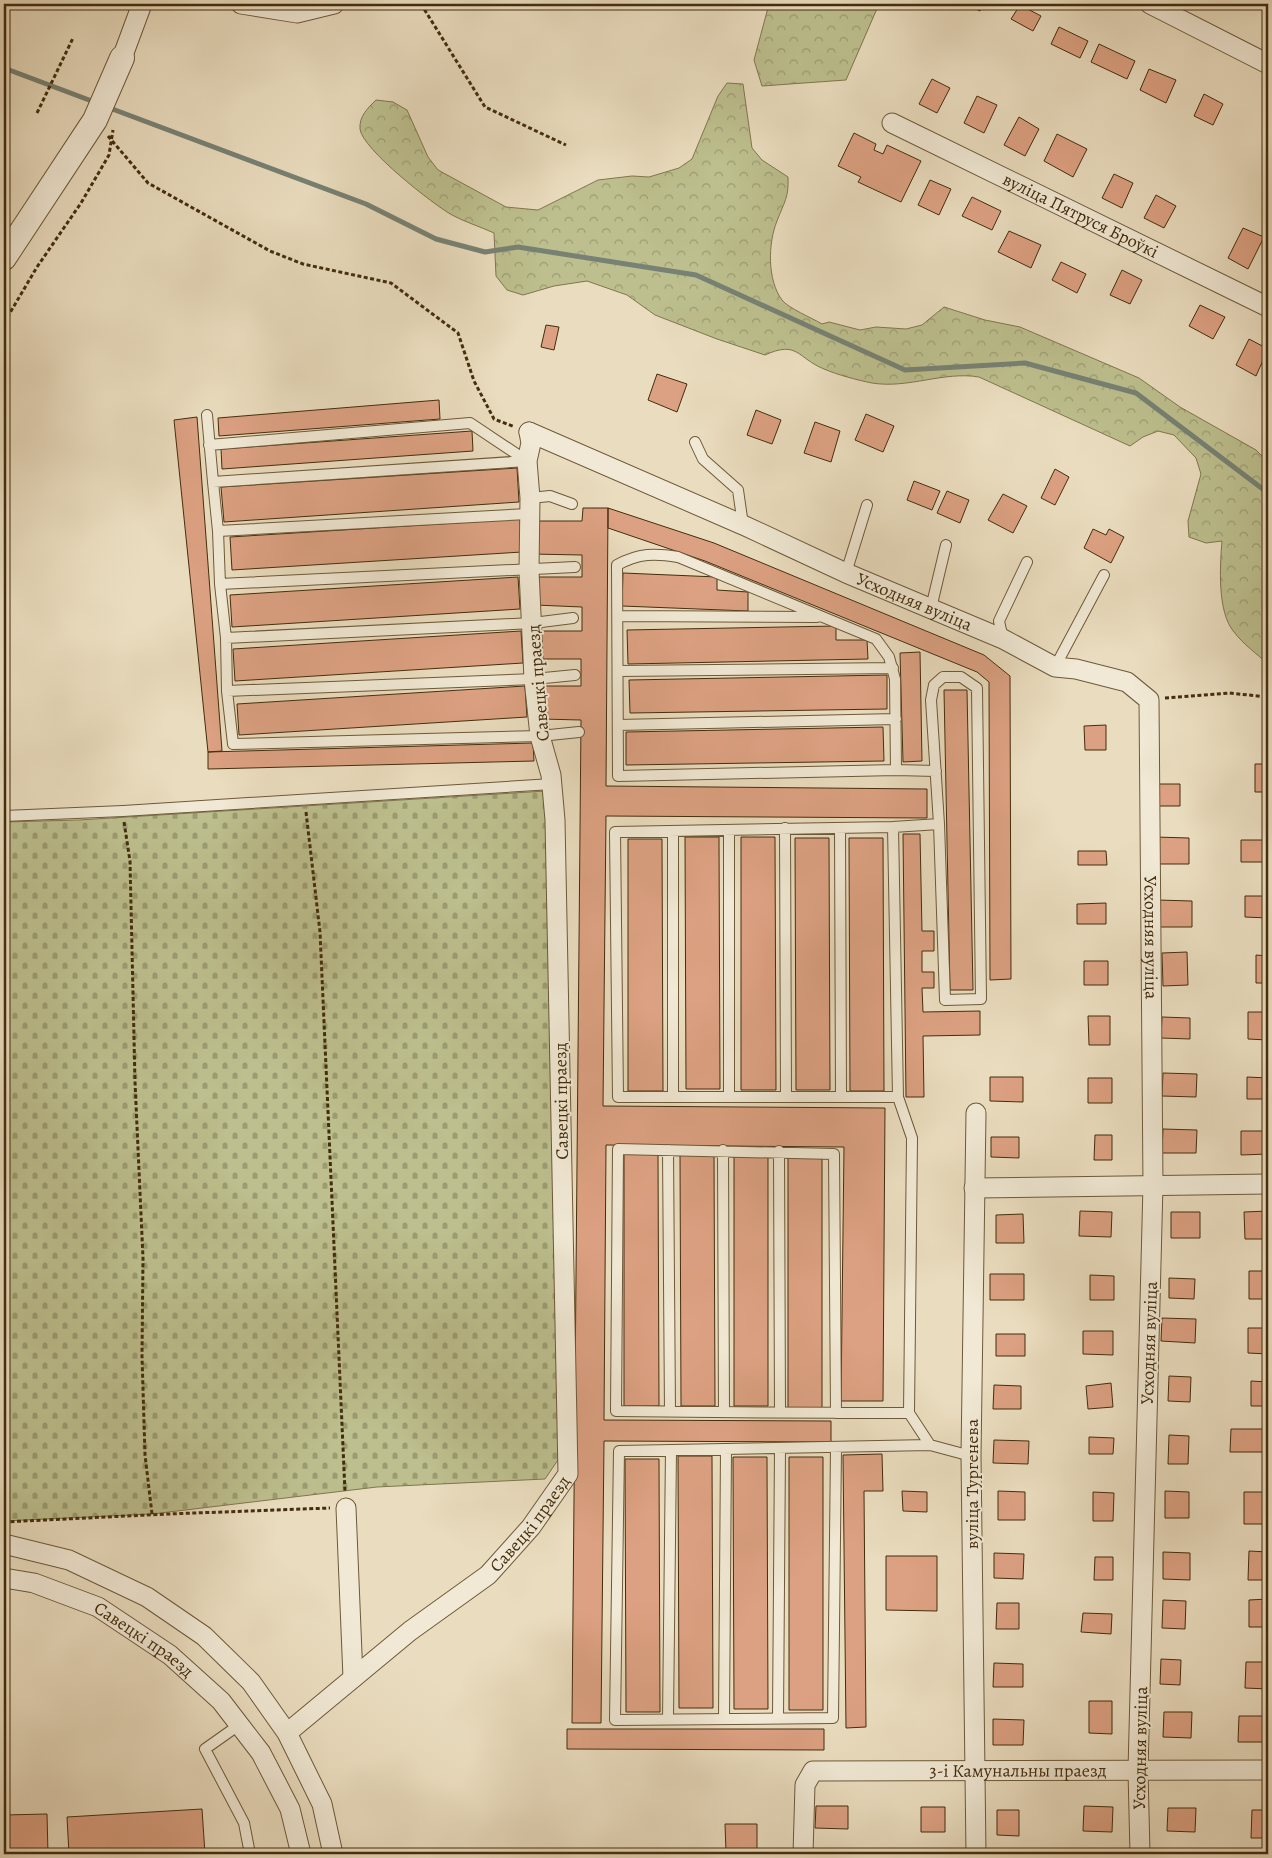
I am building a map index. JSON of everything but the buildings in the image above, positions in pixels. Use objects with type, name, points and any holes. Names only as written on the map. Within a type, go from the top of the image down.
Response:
[{"type":"street","points":[[4,258],[105,121],[122,58],[142,4]]},
{"type":"street","points":[[241,4],[297,13],[334,4]]},
{"type":"street","points":[[1150,4],[1268,64]]},
{"type":"street","name":"вуліца Пятруся Броўкі","points":[[892,124],[1268,307]]},
{"type":"street","name":"Савецкі праезд","points":[[287,1733],[410,1631],[488,1575],[531,1527],[568,1474],[555,820],[552,784],[540,736],[534,679],[533,622],[529,571],[527,461],[531,443],[529,432]]},
{"type":"street","name":"Усходняя вуліца","points":[[529,432],[743,525],[846,573],[1003,639],[1056,667],[1076,669],[1127,682],[1149,700],[1154,1185],[1138,1772],[1140,1854]]},
{"type":"street","name":"вуліца Тургенева","points":[[976,1113],[971,1456],[976,1854]]},
{"type":"street","points":[[974,1188],[1268,1184]]},
{"type":"street","points":[[346,1508],[353,1678]]},
{"type":"street","name":"Савецкі праезд","points":[[4,1544],[69,1560],[147,1597],[204,1636],[251,1682],[287,1733],[322,1804],[333,1854]]},
{"type":"street","name":"Савецкі праезд","points":[[4,1578],[34,1583],[98,1607],[170,1655],[221,1701],[261,1754],[290,1809],[301,1854]]},
{"type":"street","name":"3-і Камунальны праезд","points":[[803,1854],[805,1785],[813,1771],[975,1769],[1138,1772],[1268,1770]]},
{"type":"lane","points":[[207,415],[218,531],[220,584],[226,638],[227,691],[233,744],[540,736],[579,732]]},
{"type":"lane","points":[[209,444],[470,423],[527,461]]},
{"type":"lane","points":[[695,442],[703,459],[738,490],[743,525]]},
{"type":"lane","points":[[213,482],[527,461]]},
{"type":"lane","points":[[218,531],[529,506],[550,496],[572,504]]},
{"type":"lane","points":[[846,573],[866,505]]},
{"type":"lane","points":[[931,608],[946,545]]},
{"type":"lane","points":[[896,770],[893,668],[889,658],[876,639],[678,557],[654,553],[632,557],[617,564],[618,776],[896,770],[936,771]]},
{"type":"lane","points":[[1003,639],[999,621],[1027,562]]},
{"type":"lane","points":[[220,584],[529,571],[575,567]]},
{"type":"lane","points":[[1056,667],[1104,576]]},
{"type":"lane","points":[[618,616],[821,617]]},
{"type":"lane","points":[[226,638],[533,622],[573,618]]},
{"type":"lane","points":[[618,671],[893,668]]},
{"type":"lane","points":[[227,691],[534,679],[575,674]]},
{"type":"lane","points":[[961,676],[977,688],[981,999],[945,1000],[939,824],[931,700],[934,685],[944,677],[961,676]]},
{"type":"lane","points":[[618,725],[896,719]]},
{"type":"lane","points":[[4,816],[123,811],[552,784]]},
{"type":"lane","points":[[898,1096],[618,1096],[615,832],[785,828],[893,828],[939,824]]},
{"type":"lane","points":[[785,828],[786,1097]]},
{"type":"lane","points":[[840,828],[841,1097]]},
{"type":"lane","points":[[893,828],[898,1096],[912,1138],[909,1413],[930,1445]]},
{"type":"lane","points":[[729,830],[729,1096]]},
{"type":"lane","points":[[673,831],[673,1096]]},
{"type":"lane","points":[[836,1413],[834,1154],[779,1151],[618,1149],[616,1412],[780,1412],[836,1413],[909,1413]]},
{"type":"lane","points":[[668,1150],[670,1412]]},
{"type":"lane","points":[[723,1150],[724,1412]]},
{"type":"lane","points":[[779,1151],[780,1412]]},
{"type":"lane","points":[[836,1447],[833,1718],[615,1720],[619,1451],[930,1445],[971,1456]]},
{"type":"lane","points":[[778,1718],[780,1448]]},
{"type":"lane","points":[[724,1719],[726,1449]]},
{"type":"lane","points":[[668,1719],[671,1450]]},
{"type":"lane","points":[[239,1725],[205,1749],[244,1823],[250,1854]]},
{"type":"path","points":[[421,4],[485,107],[566,145]]},
{"type":"path","points":[[37,113],[73,38]]},
{"type":"path","points":[[105,121],[112,141],[148,183],[270,251],[303,264],[391,283],[458,333],[474,381],[494,418],[529,432]]},
{"type":"path","points":[[4,323],[37,267],[81,204],[109,155],[112,141],[105,121]]},
{"type":"path","points":[[1149,700],[1229,693],[1268,697]]},
{"type":"path","points":[[4,1522],[152,1514],[346,1508],[320,932],[305,799]]},
{"type":"path","points":[[123,811],[130,861],[135,1082],[143,1258],[142,1356],[145,1454],[152,1514]]},
{"type":"green space","points":[[769,4],[879,4],[846,80],[762,86],[754,60]]},
{"type":"green space","points":[[727,83],[743,84],[752,148],[762,160],[788,177],[787,195],[772,240],[771,272],[777,292],[789,306],[822,324],[829,322],[860,330],[876,327],[906,329],[922,325],[944,307],[985,320],[1020,327],[1139,378],[1180,407],[1256,450],[1267,461],[1268,664],[1234,632],[1225,613],[1221,588],[1222,541],[1206,543],[1189,537],[1188,521],[1201,474],[1196,458],[1174,435],[1158,431],[1143,437],[1130,446],[979,377],[953,376],[899,384],[872,383],[854,379],[815,365],[791,350],[784,349],[765,355],[717,339],[655,315],[627,295],[587,281],[554,286],[523,295],[507,290],[496,276],[494,233],[452,215],[430,200],[385,162],[364,138],[360,129],[363,116],[376,100],[393,102],[407,110],[428,157],[438,170],[506,207],[538,210],[598,180],[632,176],[649,177],[679,168],[692,159],[718,96]]},
{"type":"green space","points":[[546,791],[560,1457],[545,1479],[377,1487],[152,1514],[4,1521],[4,822],[79,820]]},
{"type":"waterway","points":[[4,68],[97,103]]},
{"type":"waterway","points":[[107,107],[366,204],[436,239],[485,252],[518,247],[696,275],[905,370],[1025,363],[1136,393],[1268,493]]}]
